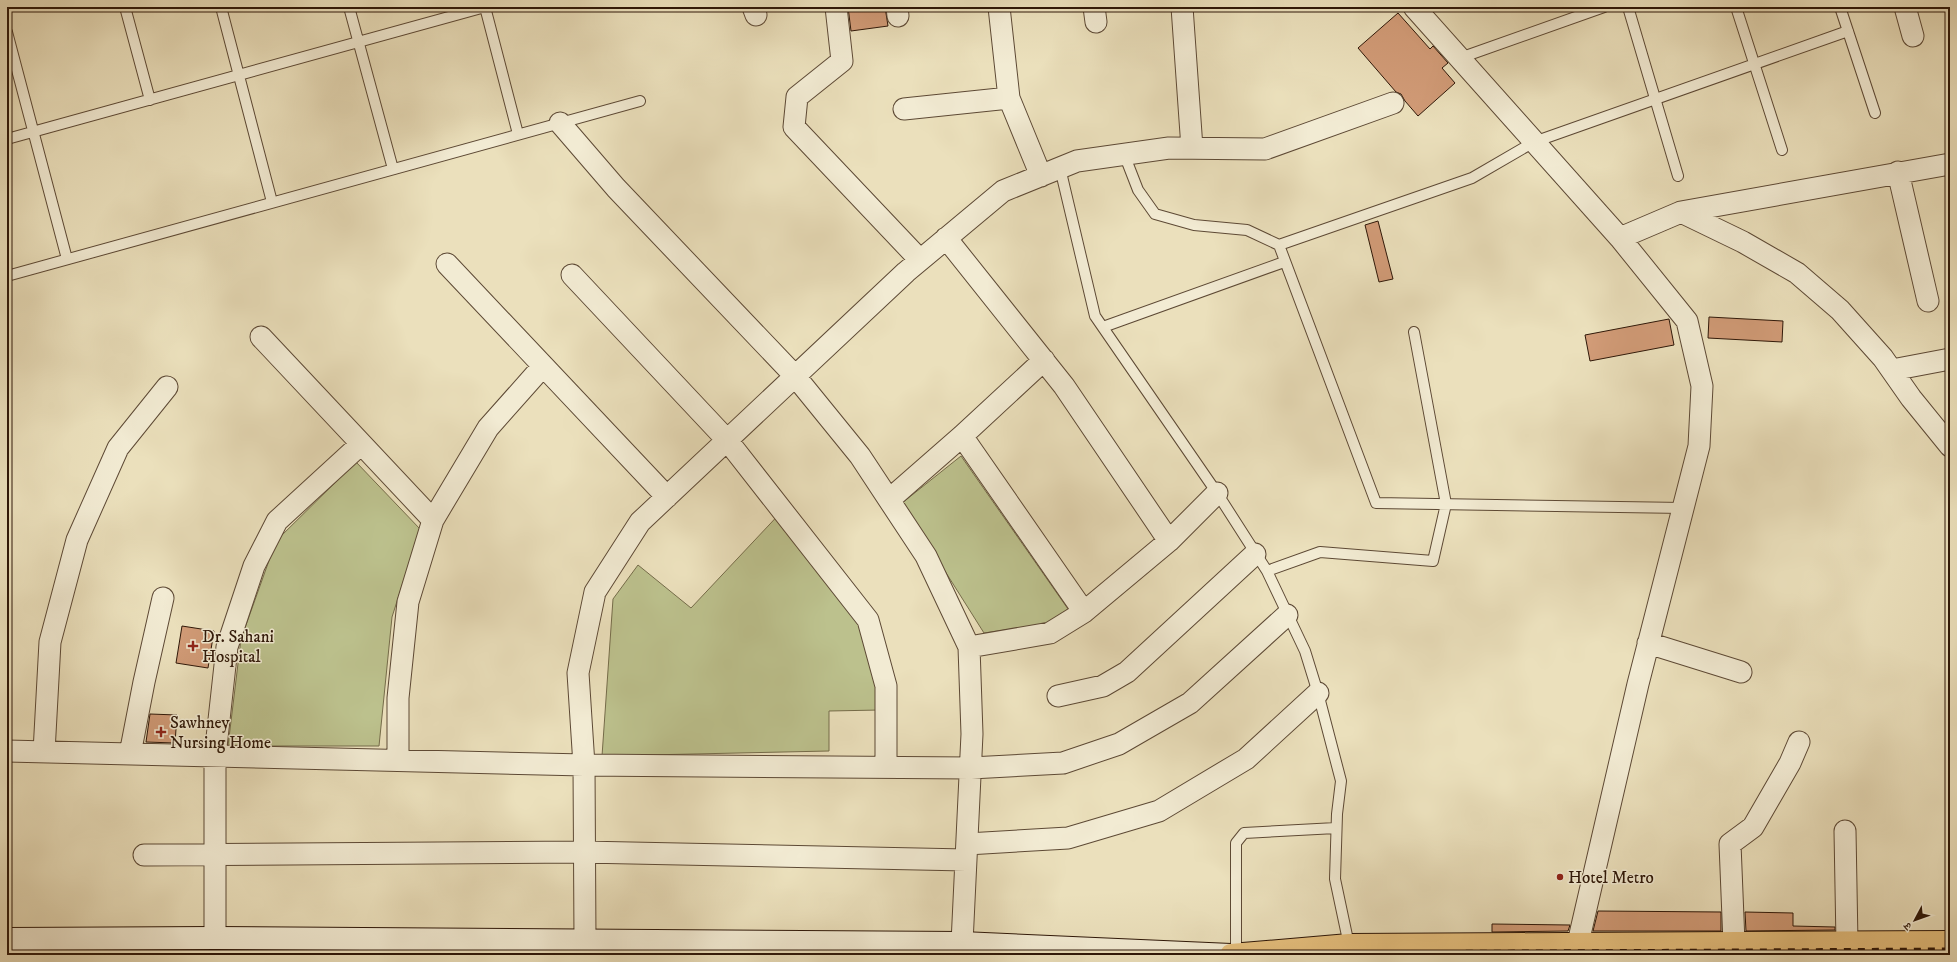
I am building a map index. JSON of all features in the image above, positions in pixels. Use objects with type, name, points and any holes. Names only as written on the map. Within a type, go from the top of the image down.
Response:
[{"type":"main road","points":[[7,939],[215,938],[962,943],[1092,952],[1233,955],[1348,945],[1950,942]]},
{"type":"street","points":[[836,7],[842,61],[797,97],[794,127],[920,260]]},
{"type":"street","points":[[999,7],[1009,98],[1050,172]]},
{"type":"street","points":[[1182,7],[1192,148]]},
{"type":"street","points":[[1414,7],[1620,238],[1687,321],[1702,386],[1699,446],[1648,643],[1578,943]]},
{"type":"street","points":[[1905,7],[1912,36]]},
{"type":"street","points":[[904,109],[1009,98]]},
{"type":"street","points":[[585,941],[583,852],[584,765],[578,673],[594,592],[640,522],[920,260],[1003,191],[1077,161],[1169,148],[1265,149],[1393,103]]},
{"type":"street","points":[[560,123],[616,188],[795,376],[860,456],[890,499],[926,556],[969,647],[972,734],[962,943]]},
{"type":"street","points":[[1620,238],[1681,212],[1898,172],[1950,164]]},
{"type":"street","points":[[1898,172],[1928,301]]},
{"type":"street","points":[[1681,212],[1743,242],[1797,273],[1840,310],[1883,358],[1911,398],[1950,446]]},
{"type":"street","points":[[946,238],[1064,386],[1169,541]]},
{"type":"street","points":[[447,264],[667,497]]},
{"type":"street","points":[[572,275],[727,440],[868,620],[886,686],[886,767]]},
{"type":"street","points":[[261,337],[432,520]]},
{"type":"street","points":[[1892,370],[1950,359]]},
{"type":"street","points":[[890,499],[962,436],[1044,360]]},
{"type":"street","points":[[398,760],[398,698],[408,602],[432,520],[488,428],[544,366]]},
{"type":"street","points":[[44,752],[50,642],[77,540],[118,448],[167,387]]},
{"type":"street","points":[[962,436],[1084,612]]},
{"type":"street","points":[[215,938],[215,756],[227,647],[254,566],[277,520],[361,444]]},
{"type":"street","points":[[969,647],[1050,633],[1084,612],[1169,541],[1217,493]]},
{"type":"street","points":[[1058,696],[1103,686],[1127,672],[1255,554]]},
{"type":"street","points":[[130,754],[144,682],[163,598]]},
{"type":"street","points":[[7,751],[584,765],[971,768],[1063,763],[1119,744],[1190,704],[1287,615]]},
{"type":"street","points":[[1648,643],[1741,672]]},
{"type":"street","points":[[144,855],[215,854],[215,856],[583,852],[966,852],[1068,838],[1159,811],[1246,759],[1318,693]]},
{"type":"street","points":[[1734,943],[1730,844],[1753,827],[1790,763],[1799,742]]},
{"type":"street","points":[[1845,831],[1847,943]]},
{"type":"lane","points":[[125,7],[150,100]]},
{"type":"lane","points":[[220,7],[272,202]]},
{"type":"lane","points":[[349,7],[393,169]]},
{"type":"lane","points":[[7,139],[485,7],[518,134]]},
{"type":"lane","points":[[1460,58],[1604,7]]},
{"type":"lane","points":[[1628,7],[1678,176]]},
{"type":"lane","points":[[1736,7],[1782,150]]},
{"type":"lane","points":[[1840,7],[1875,113]]},
{"type":"lane","points":[[1124,154],[1138,190],[1155,214],[1194,225],[1247,230],[1279,245],[1472,178],[1534,142],[1848,31]]},
{"type":"lane","points":[[7,32],[67,259]]},
{"type":"lane","points":[[7,276],[640,101]]},
{"type":"lane","points":[[1050,172],[1095,316],[1217,493],[1267,571],[1305,651],[1318,693],[1341,781],[1336,828],[1336,879],[1348,945]]},
{"type":"lane","points":[[1279,245],[1284,262],[1376,503],[1683,508]]},
{"type":"lane","points":[[1103,327],[1284,262]]},
{"type":"lane","points":[[1267,571],[1320,552],[1433,561],[1446,504],[1414,332]]},
{"type":"lane","points":[[1233,955],[1236,843],[1244,833],[1336,828]]},
{"type":"green space","points":[[961,456],[1068,609],[1046,624],[984,633],[902,503]]},
{"type":"green space","points":[[356,462],[420,529],[392,617],[379,746],[228,746],[241,639],[276,541]]},
{"type":"green space","points":[[785,508],[878,649],[880,710],[829,711],[829,751],[602,756],[613,599],[638,565],[691,608]]},
{"type":"building","points":[[848,7],[885,7],[888,26],[851,31]]},
{"type":"building","points":[[1398,13],[1430,49],[1433,46],[1448,63],[1442,68],[1455,83],[1418,116],[1401,94],[1396,92],[1358,48]]},
{"type":"building","points":[[1378,221],[1393,279],[1379,282],[1365,225]]},
{"type":"building","points":[[1709,317],[1783,321],[1782,342],[1708,338]]},
{"type":"building","points":[[1669,319],[1674,345],[1590,361],[1585,335]]},
{"type":"building","points":[[182,626],[214,631],[208,668],[176,663]]},
{"type":"building","points":[[150,714],[177,715],[175,743],[146,742]]},
{"type":"building","points":[[1598,911],[1721,912],[1721,931],[1593,931]]},
{"type":"building","points":[[1745,912],[1793,913],[1793,926],[1835,927],[1835,930],[1746,931]]},
{"type":"building","points":[[1492,924],[1570,925],[1568,931],[1492,932]]},
{"type":"railway","points":[[1298,955],[1332,952],[1950,949]]},
{"type":"place","name":"Dr. Sahani Hospital","points":[[193,646]]},
{"type":"place","name":"Sawhney Nursing Home","points":[[161,732]]},
{"type":"place","name":"Hotel Metro","points":[[1560,877]]}]
